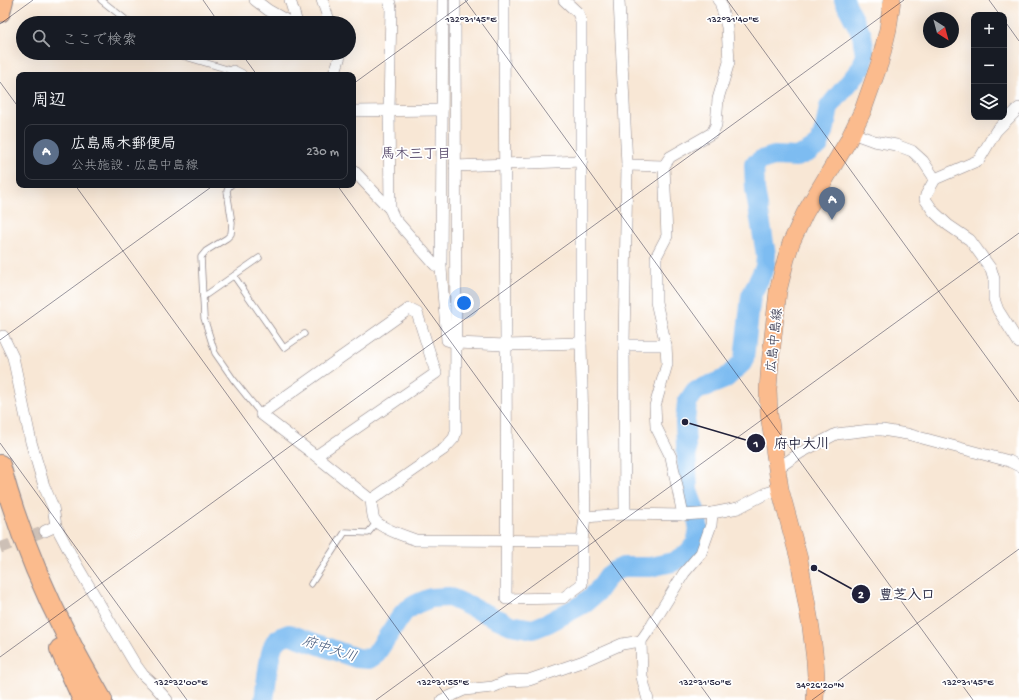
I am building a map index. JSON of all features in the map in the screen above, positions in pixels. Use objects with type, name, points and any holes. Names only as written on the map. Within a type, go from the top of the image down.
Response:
[{"type":"highway","points":[[0,12],[3,0]]},
{"type":"highway","points":[[0,465],[18,522],[42,581],[68,639],[102,700]]},
{"type":"highway","points":[[0,510],[83,700]]},
{"type":"main road","name":"広島中島線","points":[[818,699],[811,628],[799,558],[780,489],[769,414],[768,389],[775,314],[782,275],[798,228],[805,213],[840,156],[869,94],[880,62],[888,29],[892,0]]},
{"type":"street","points":[[255,0],[279,16]]},
{"type":"street","points":[[290,0],[295,16]]},
{"type":"street","points":[[322,0],[328,16]]},
{"type":"street","points":[[389,0],[391,8],[389,110],[390,209]]},
{"type":"street","points":[[443,0],[441,268],[447,340],[456,343],[506,345],[581,343]]},
{"type":"street","points":[[371,500],[444,449],[454,438],[456,431],[455,0]]},
{"type":"street","points":[[504,0],[506,599],[563,598],[582,584],[582,541],[585,517],[581,343],[581,21],[578,13],[564,0]]},
{"type":"street","points":[[619,0],[626,165],[624,345],[625,514]]},
{"type":"street","points":[[686,515],[671,456],[656,427],[655,406],[667,364],[666,345],[656,302],[656,257],[667,236],[664,166],[670,157],[712,133],[716,125],[718,99],[729,62],[727,27],[720,2],[718,0]]},
{"type":"street","points":[[334,72],[339,60]]},
{"type":"street","points":[[1019,108],[996,131],[979,160],[935,179],[925,199],[934,212],[948,225],[970,240],[991,269],[994,279],[994,299],[998,310],[1019,343]]},
{"type":"street","points":[[356,111],[442,110]]},
{"type":"street","points":[[852,133],[874,141],[896,145],[912,151],[923,161],[935,179]]},
{"type":"street","points":[[455,166],[582,162]]},
{"type":"street","points":[[626,165],[664,166]]},
{"type":"street","points":[[356,173],[390,209],[394,218],[435,265],[441,268]]},
{"type":"street","points":[[316,456],[436,373],[417,313],[409,309],[261,414],[371,500],[374,518],[377,522],[399,534],[416,540],[582,541]]},
{"type":"street","points":[[3,336],[13,357],[31,442],[44,486],[53,507],[56,526],[76,564],[135,664],[167,700]]},
{"type":"street","points":[[624,345],[666,345]]},
{"type":"street","points":[[778,468],[800,453],[836,434],[876,430],[907,434],[1009,461],[1019,466]]},
{"type":"street","points":[[585,517],[625,514],[707,514],[738,508],[766,493],[780,489]]},
{"type":"street","points":[[648,700],[642,677],[641,641],[684,573],[701,553],[712,525],[707,514]]},
{"type":"street","points":[[45,532],[56,526]]},
{"type":"street","points":[[442,700],[464,690],[493,687],[507,681],[529,680],[580,662],[622,644],[641,641]]},
{"type":"lane","points":[[101,0],[121,16]]},
{"type":"lane","points":[[194,60],[229,72]]},
{"type":"lane","points":[[228,188],[227,191],[232,222],[231,234],[228,238],[206,251],[201,257],[204,318],[215,353],[232,379],[261,414]]},
{"type":"lane","points":[[203,297],[259,258]]},
{"type":"lane","points":[[234,276],[284,348],[304,334]]},
{"type":"lane","points":[[311,584],[345,532],[368,533],[377,522]]},
{"type":"waterway","name":"府中大川","points":[[264,700],[269,661],[273,646],[275,642],[283,636],[289,634],[356,658],[369,659],[375,655],[404,612],[416,604],[431,598],[449,597],[511,625],[533,629],[548,623],[583,604],[596,593],[608,576],[623,567],[650,567],[673,562],[688,553],[696,543],[699,530],[696,513],[688,491],[685,422],[687,403],[695,391],[725,379],[742,363],[744,359],[751,296],[765,267],[766,255],[755,189],[754,165],[761,160],[774,156],[796,157],[819,145],[825,128],[829,107],[862,67],[865,55],[862,35],[844,0]]},
{"type":"tunnel","points":[[0,548],[45,531]]},
{"type":"place","name":"広島馬木郵便局","points":[[832,220]]},
{"type":"place","name":"府中大川","points":[[685,422]]},
{"type":"place","name":"豊芝入口","points":[[814,568]]},
{"type":"district","name":"馬木三丁目","points":[[416,153]]}]
